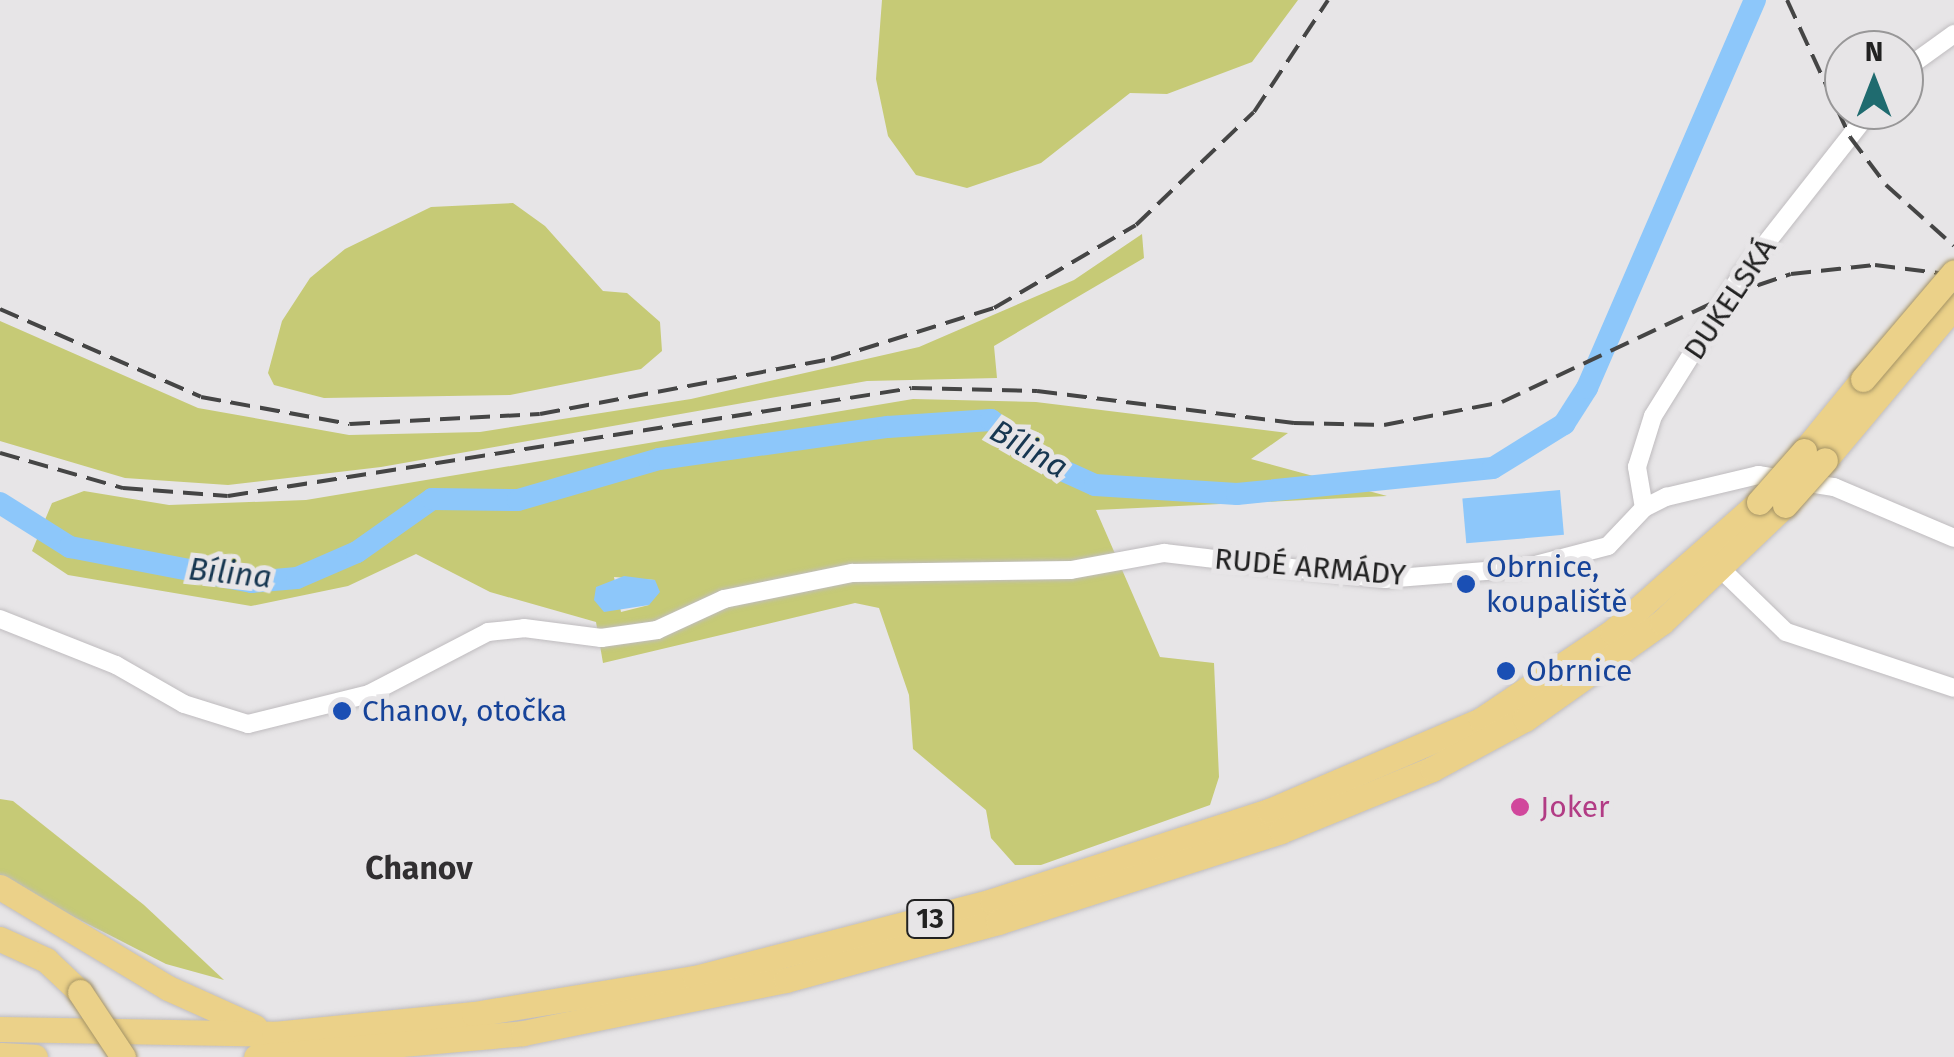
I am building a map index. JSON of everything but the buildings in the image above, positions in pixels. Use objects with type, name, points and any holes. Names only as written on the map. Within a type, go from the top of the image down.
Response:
[{"type":"highway","name":"13","points":[[256,1057],[523,1033],[898,951],[1326,813],[1525,719],[1722,570],[1786,505],[1815,455],[1876,382],[1954,272]]},
{"type":"highway","name":"13","points":[[1876,382],[1954,306]]},
{"type":"highway","name":"13","points":[[0,1030],[274,1034],[474,1014],[695,978],[976,906],[1269,811],[1429,746],[1512,701],[1645,606],[1815,455]]},
{"type":"highway","points":[[0,887],[211,1012],[274,1034]]},
{"type":"highway","points":[[0,938],[46,960],[80,992],[124,1057]]},
{"type":"highway","points":[[468,1057],[523,1033]]},
{"type":"highway","points":[[0,1055],[35,1057]]},
{"type":"street","points":[[1924,56],[1954,34]]},
{"type":"street","name":"DUKELSKÁ","points":[[1644,508],[1636,467],[1653,416],[1741,276],[1855,130]]},
{"type":"street","points":[[1644,508],[1738,480],[1784,476],[1834,487],[1954,538]]},
{"type":"street","name":"RUDÉ ARMÁDY","points":[[0,619],[116,665],[184,704],[248,724],[369,694],[488,632],[524,628],[601,638],[658,630],[724,599],[852,573],[1010,572],[1164,553],[1384,580],[1524,568],[1608,546],[1644,508]]},
{"type":"street","points":[[1722,570],[1786,632],[1954,688]]},
{"type":"green space","points":[[882,0],[1298,0],[1252,62],[1167,94],[1130,93],[1041,163],[967,188],[916,175],[888,136],[876,79]]},
{"type":"green space","points":[[513,203],[545,226],[603,291],[627,293],[660,322],[662,351],[641,369],[510,395],[324,398],[274,385],[268,373],[282,321],[310,278],[345,249],[431,207]]},
{"type":"green space","points":[[1142,234],[1144,258],[994,346],[997,378],[867,381],[381,467],[228,485],[125,478],[0,441],[0,321],[198,408],[349,435],[480,432],[691,399],[919,347],[1074,280]]},
{"type":"green space","points":[[913,399],[1036,402],[1288,433],[1251,459],[1387,496],[1096,510],[1160,657],[1214,663],[1219,777],[1210,805],[1041,865],[1015,865],[991,838],[986,810],[913,749],[909,695],[879,608],[855,603],[603,663],[596,622],[490,592],[416,554],[348,586],[251,606],[68,575],[32,551],[52,503],[84,491],[169,505],[306,500]],"holes":[[[614,577],[655,580],[649,605],[621,612]]]},
{"type":"green space","points":[[0,799],[13,801],[144,905],[224,980],[166,964],[0,879]]},
{"type":"water","points":[[1560,490],[1564,535],[1466,543],[1462,499]]},
{"type":"water","points":[[624,576],[655,580],[660,592],[649,605],[604,612],[594,600],[596,587]]},
{"type":"waterway","name":"Bílina","points":[[0,503],[70,547],[252,582],[297,578],[357,552],[432,499],[518,500],[659,459],[888,427],[991,420],[1042,461],[1095,485],[1237,494],[1493,468],[1564,424],[1587,388],[1755,0]]},
{"type":"railway","points":[[0,309],[201,397],[350,424],[540,414],[831,359],[994,308],[1136,225],[1254,112],[1328,0]]},
{"type":"railway","points":[[1787,0],[1850,137],[1886,185],[1954,246]]},
{"type":"railway","points":[[0,453],[123,488],[228,496],[912,388],[1037,391],[1294,423],[1384,425],[1502,402],[1729,295],[1791,274],[1875,265],[1954,275]]},
{"type":"place","name":"Obrnice, koupaliště","points":[[1466,584]]},
{"type":"place","name":"Obrnice","points":[[1506,671]]},
{"type":"place","name":"Chanov, otočka","points":[[342,711]]},
{"type":"place","name":"Joker","points":[[1520,807]]},
{"type":"district","name":"Chanov","points":[[419,868]]}]
